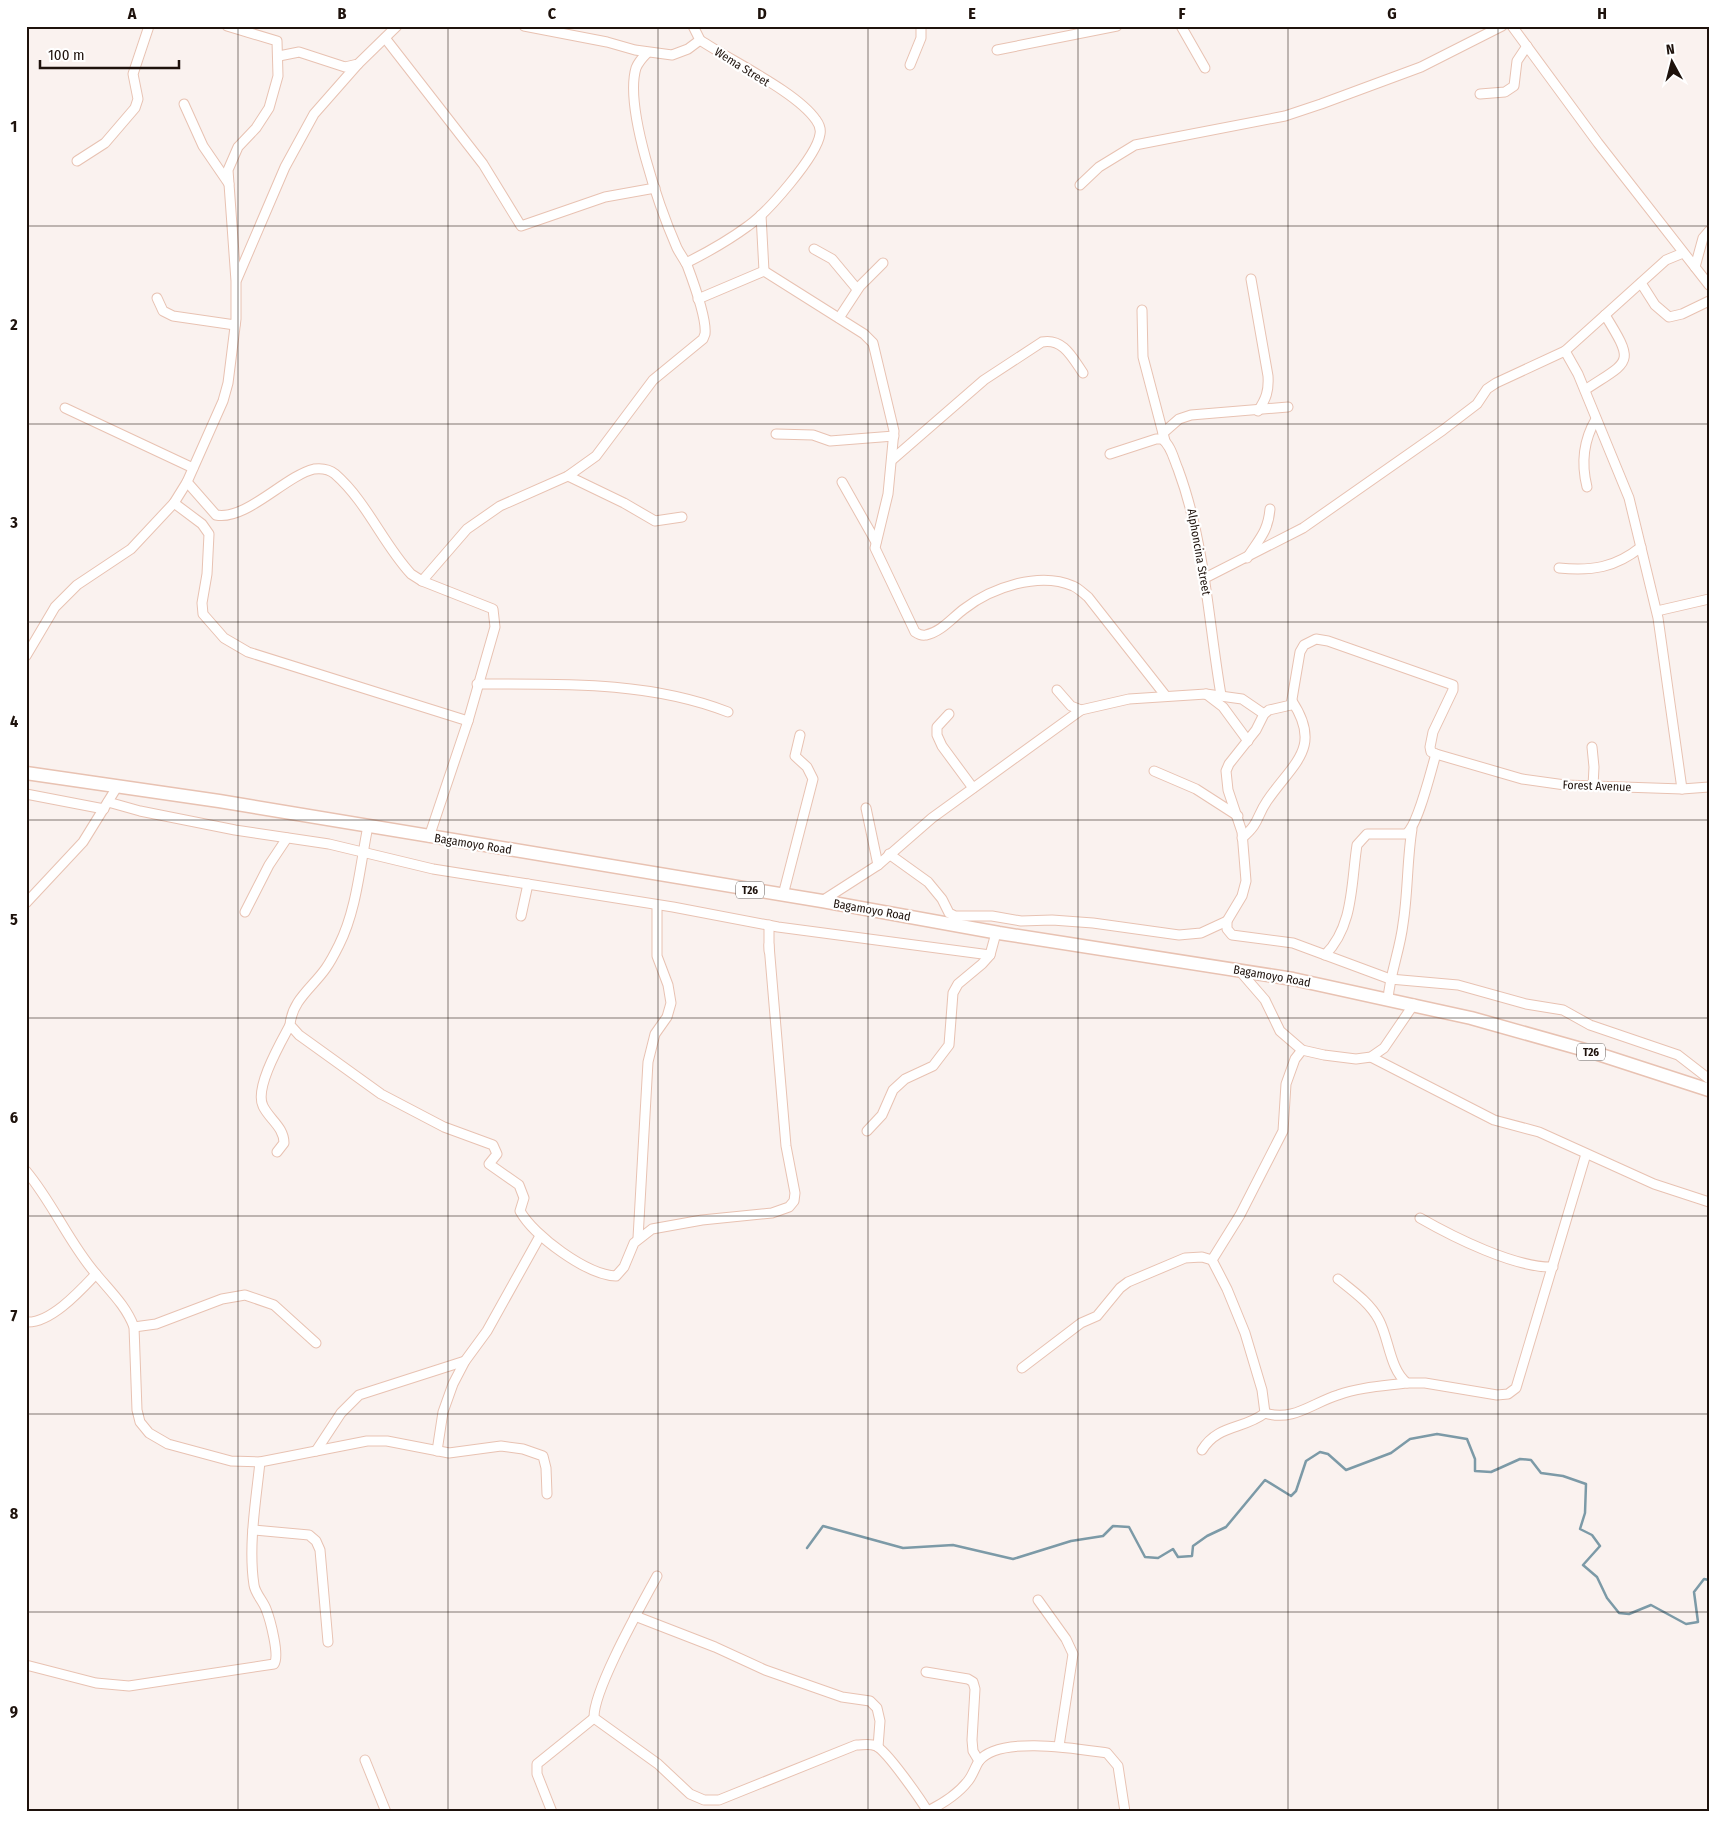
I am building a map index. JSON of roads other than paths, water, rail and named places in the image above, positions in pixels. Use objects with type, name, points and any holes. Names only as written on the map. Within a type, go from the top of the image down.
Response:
[{"type":"highway","name":"Bagamoyo Road","points":[[26,773],[219,801],[822,901],[996,933],[1293,979],[1414,1004],[1592,1052],[1709,1090]]},
{"type":"street","points":[[77,161],[105,143],[135,108],[138,99],[133,74],[149,26]]},
{"type":"street","points":[[26,656],[55,607],[77,585],[131,549],[174,503],[187,482],[223,401],[228,382],[235,325],[236,281],[228,170],[238,148],[256,128],[269,108],[278,76],[279,56],[277,42],[227,26]]},
{"type":"street","points":[[236,281],[285,167],[314,114],[358,64],[397,26]]},
{"type":"street","points":[[524,26],[607,42],[646,52],[672,55],[688,49],[700,40]]},
{"type":"street","name":"Wema Street","points":[[686,263],[732,238],[761,215],[800,170],[819,139],[821,132],[817,121],[798,102],[700,40],[693,26]]},
{"type":"street","points":[[910,65],[921,38],[921,26]]},
{"type":"street","points":[[997,50],[1086,29],[1118,26]]},
{"type":"street","points":[[1181,26],[1205,68]]},
{"type":"street","points":[[1080,185],[1099,167],[1135,145],[1285,116],[1421,67],[1502,26]]},
{"type":"street","points":[[1524,26],[1514,29],[1709,286]]},
{"type":"street","points":[[385,38],[483,164],[521,226],[605,197],[655,188]]},
{"type":"street","points":[[1480,94],[1510,90],[1516,80],[1517,61],[1527,46]]},
{"type":"street","points":[[279,56],[299,52],[345,67],[358,64]]},
{"type":"street","points":[[422,581],[467,529],[500,506],[568,476],[596,456],[653,380],[703,339],[706,330],[698,299],[686,263],[678,250],[655,188],[634,108],[634,85],[637,67],[646,52]]},
{"type":"street","points":[[184,104],[202,146],[229,184]]},
{"type":"street","points":[[761,215],[764,272]]},
{"type":"street","points":[[1695,267],[1703,238],[1709,231]]},
{"type":"street","points":[[814,249],[832,259],[857,289]]},
{"type":"street","points":[[1205,578],[1303,528],[1436,436],[1476,404],[1487,389],[1565,351],[1666,260],[1683,253]]},
{"type":"street","points":[[839,318],[857,289],[882,263]]},
{"type":"street","points":[[698,299],[764,272]]},
{"type":"street","points":[[764,272],[864,334],[875,347],[891,412],[894,436],[893,459],[885,513],[876,542],[876,553],[912,628],[920,635],[926,635],[944,626],[965,608],[994,591],[1040,581],[1064,583],[1074,586],[1088,597],[1165,695]]},
{"type":"street","points":[[1250,279],[1269,389],[1258,411]]},
{"type":"street","points":[[1641,283],[1655,305],[1669,317],[1682,314],[1709,301]]},
{"type":"street","points":[[157,298],[164,311],[173,316],[235,325]]},
{"type":"street","name":"Alphoncina Street","points":[[1142,310],[1143,357],[1164,437],[1183,484],[1194,519],[1205,578],[1220,695]]},
{"type":"street","points":[[1584,390],[1620,368],[1625,360],[1625,348],[1605,315]]},
{"type":"street","points":[[893,459],[984,380],[1042,342],[1052,340],[1061,345],[1083,372]]},
{"type":"street","points":[[1565,351],[1584,390],[1629,498],[1657,611],[1682,789]]},
{"type":"street","points":[[1110,454],[1164,437],[1180,419],[1191,416],[1288,407]]},
{"type":"street","points":[[65,408],[193,468]]},
{"type":"street","points":[[1587,487],[1583,461],[1588,435],[1596,419]]},
{"type":"street","points":[[776,434],[813,435],[830,441],[894,436]]},
{"type":"street","points":[[187,482],[216,515],[228,516],[304,473],[325,468],[335,473],[359,502],[402,564],[422,581],[493,609],[495,627],[468,721],[429,837]]},
{"type":"street","points":[[568,476],[610,495],[655,522],[682,517]]},
{"type":"street","points":[[842,482],[876,542]]},
{"type":"street","points":[[174,503],[202,524],[209,534],[207,574],[202,603],[203,614],[224,638],[248,652],[468,721]]},
{"type":"street","points":[[1247,558],[1265,534],[1269,524],[1270,509]]},
{"type":"street","points":[[1559,568],[1604,567],[1626,558],[1641,547]]},
{"type":"street","points":[[1657,611],[1709,599]]},
{"type":"street","points":[[1388,999],[1390,979],[1400,946],[1404,923],[1412,829],[1436,754],[1431,752],[1430,741],[1453,690],[1453,685],[1328,641],[1316,639],[1304,645],[1300,652],[1292,701],[1288,707],[1270,710],[1264,714],[1248,741],[1228,764],[1226,771],[1228,790],[1238,816],[1242,838],[1245,889],[1227,921],[1227,929],[1232,935],[1293,943],[1390,979],[1458,985],[1526,1004],[1563,1010],[1590,1024],[1678,1054],[1709,1078]]},
{"type":"street","points":[[478,684],[552,684],[619,687],[683,698],[728,712]]},
{"type":"street","points":[[1057,690],[1071,706],[1081,710]]},
{"type":"street","points":[[1206,694],[1223,707],[1248,741]]},
{"type":"street","points":[[822,901],[878,865],[932,818],[1081,710],[1129,699],[1165,695],[1206,694],[1242,699],[1264,714]]},
{"type":"street","points":[[1242,838],[1255,827],[1264,806],[1294,767],[1306,743],[1303,718],[1292,701]]},
{"type":"street","points":[[949,714],[937,727],[938,740],[973,788]]},
{"type":"street","points":[[783,895],[812,779],[807,766],[795,756],[800,736]]},
{"type":"street","points":[[1592,747],[1593,786]]},
{"type":"street","name":"Forest Avenue","points":[[1436,754],[1522,780],[1593,786],[1682,789],[1709,787]]},
{"type":"street","points":[[1154,771],[1203,793],[1238,816]]},
{"type":"street","points":[[26,903],[83,842],[117,787]]},
{"type":"street","points":[[26,794],[106,805],[329,844],[433,869],[656,904],[769,925],[990,955]]},
{"type":"street","points":[[866,808],[878,865]]},
{"type":"street","points":[[277,1152],[284,1143],[283,1134],[263,1106],[260,1097],[262,1087],[290,1026],[297,1005],[306,990],[326,969],[340,944],[353,906],[368,826]]},
{"type":"street","points":[[1325,955],[1337,943],[1348,909],[1355,876],[1357,845],[1367,834],[1406,834],[1412,829]]},
{"type":"street","points":[[246,912],[269,865],[287,838]]},
{"type":"street","points":[[889,854],[928,882],[942,899],[949,913],[955,916],[1002,917],[1021,921],[1052,920],[1082,922],[1179,935],[1201,933],[1227,921]]},
{"type":"street","points":[[521,916],[528,884]]},
{"type":"street","points":[[638,1238],[648,1062],[654,1034],[667,1017],[671,1003],[668,985],[657,956],[656,904]]},
{"type":"street","points":[[769,925],[770,1032],[776,1098]]},
{"type":"street","points":[[867,1130],[882,1115],[894,1090],[905,1078],[933,1066],[949,1045],[953,993],[958,984],[990,955],[996,933]]},
{"type":"street","points":[[290,1026],[299,1035],[381,1094],[444,1128],[493,1145],[497,1154],[489,1164],[520,1185],[524,1198],[520,1211],[540,1236],[586,1266],[604,1274],[616,1276],[624,1267],[628,1254],[638,1238],[652,1229],[781,1210],[789,1207],[794,1201],[795,1192],[786,1146],[769,945]]},
{"type":"street","points":[[1239,970],[1265,1000],[1280,1031],[1302,1050],[1341,1058],[1371,1057],[1494,1120],[1539,1132],[1654,1184],[1709,1203]]},
{"type":"street","points":[[1371,1057],[1384,1048],[1414,1004]]},
{"type":"street","points":[[1212,1260],[1240,1215],[1283,1131],[1286,1084],[1295,1059],[1302,1050]]},
{"type":"street","points":[[1265,1413],[1276,1417],[1286,1416],[1336,1395],[1366,1388],[1408,1383],[1497,1395],[1508,1394],[1516,1388],[1586,1154]]},
{"type":"street","points":[[26,1171],[42,1191],[96,1274],[109,1287],[129,1315],[134,1327],[137,1410],[140,1422],[149,1433],[168,1444],[230,1461],[260,1462],[367,1441],[386,1441],[449,1453],[500,1446],[523,1449],[543,1456],[546,1468],[546,1494]]},
{"type":"street","points":[[1420,1218],[1471,1245],[1528,1264],[1553,1267]]},
{"type":"street","points":[[437,1451],[443,1412],[453,1384],[465,1361],[487,1331],[540,1236]]},
{"type":"street","points":[[1022,1368],[1081,1323],[1097,1316],[1120,1288],[1128,1282],[1185,1258],[1202,1257],[1212,1260],[1227,1289],[1245,1333],[1262,1390],[1265,1413]]},
{"type":"street","points":[[26,1322],[35,1323],[52,1314],[96,1274]]},
{"type":"street","points":[[1338,1279],[1367,1303],[1378,1318],[1388,1340],[1397,1370],[1408,1383]]},
{"type":"street","points":[[134,1327],[156,1324],[222,1299],[245,1295],[274,1306],[316,1343]]},
{"type":"street","points":[[316,1451],[341,1414],[359,1395],[465,1361]]},
{"type":"street","points":[[1202,1450],[1208,1441],[1218,1433],[1250,1422],[1265,1413]]},
{"type":"street","points":[[26,1665],[96,1683],[129,1686],[274,1664],[277,1657],[276,1650],[266,1609],[254,1586],[253,1530],[260,1462]]},
{"type":"street","points":[[253,1530],[309,1535],[316,1540],[320,1550],[328,1642]]},
{"type":"street","points":[[552,1812],[537,1774],[537,1764],[594,1718],[596,1700],[635,1616],[657,1576]]},
{"type":"street","points":[[1038,1600],[1066,1639],[1073,1654],[1059,1746]]},
{"type":"street","points":[[635,1616],[715,1647],[765,1670],[842,1696],[870,1701],[877,1708],[880,1722],[878,1746],[911,1786],[928,1811],[945,1801],[964,1785],[979,1761],[988,1754],[1001,1750],[1031,1746],[1059,1746],[1107,1753],[1114,1759],[1118,1766],[1125,1812]]},
{"type":"street","points":[[926,1672],[968,1679],[973,1682],[975,1688],[973,1751],[979,1761]]},
{"type":"street","points":[[594,1718],[658,1764],[690,1794],[704,1800],[719,1800],[856,1745],[878,1746]]},
{"type":"street","points":[[365,1760],[386,1812]]},
{"type":"waterway","points":[[807,1548],[823,1526],[903,1548],[953,1545],[1013,1559],[1071,1541],[1103,1536],[1113,1526],[1129,1527],[1145,1557],[1158,1558],[1173,1549],[1178,1557],[1192,1556],[1193,1546],[1207,1536],[1226,1527],[1265,1480],[1291,1496],[1296,1491],[1306,1461],[1320,1452],[1328,1454],[1346,1470],[1391,1453],[1410,1439],[1437,1434],[1467,1439],[1475,1459],[1475,1471],[1491,1472],[1520,1459],[1531,1460],[1541,1473],[1563,1476],[1586,1484],[1585,1513],[1580,1529],[1592,1535],[1600,1546],[1583,1565],[1597,1577],[1607,1598],[1619,1613],[1629,1614],[1651,1605],[1686,1624],[1698,1622],[1694,1592],[1704,1579],[1709,1580]]}]
